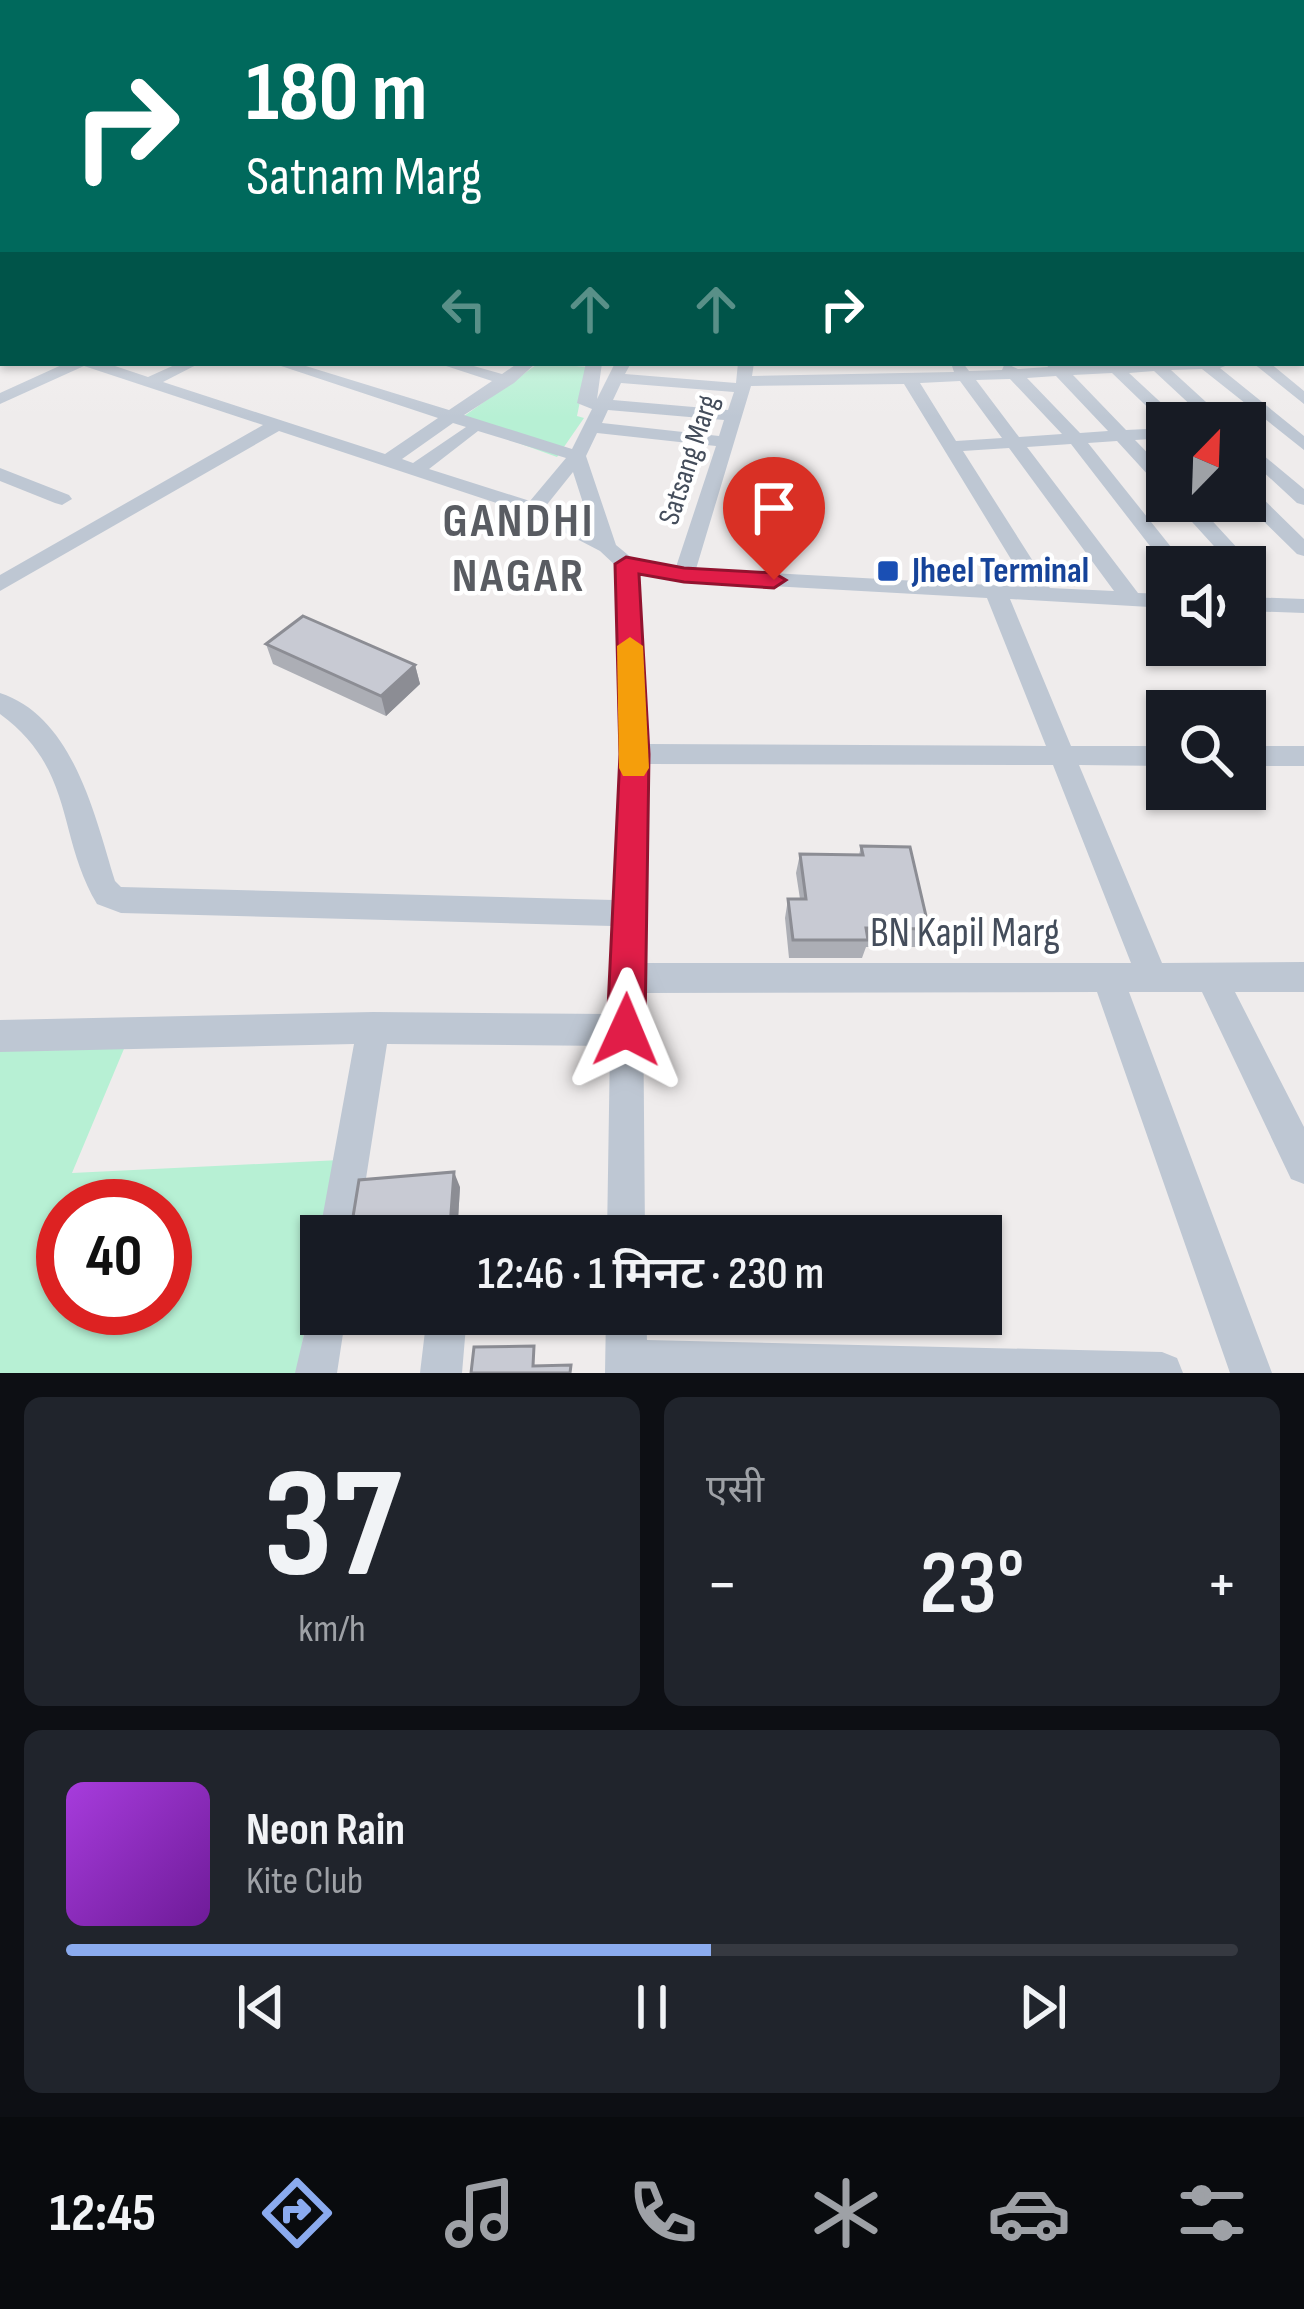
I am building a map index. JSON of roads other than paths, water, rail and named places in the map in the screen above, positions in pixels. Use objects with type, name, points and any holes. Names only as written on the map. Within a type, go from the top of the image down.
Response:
[{"type":"street","points":[[0,399],[72,366]]},
{"type":"street","points":[[99,366],[534,509],[616,555],[684,575],[1146,600]]},
{"type":"street","points":[[149,382],[185,366]]},
{"type":"street","points":[[289,366],[577,455]]},
{"type":"street","points":[[456,366],[508,380]]},
{"type":"street","points":[[388,460],[524,366]]},
{"type":"street","points":[[593,366],[584,403],[735,416]]},
{"type":"street","points":[[660,382],[668,366]]},
{"type":"street","points":[[534,509],[577,455],[619,371],[660,382],[745,377],[909,379],[960,369],[1056,366],[1146,461]]},
{"type":"street","points":[[1113,366],[1152,402]]},
{"type":"street","points":[[1158,366],[1197,402]]},
{"type":"street","points":[[1209,366],[1295,429],[1304,445]]},
{"type":"street","points":[[1265,366],[1304,399]]},
{"type":"street","points":[[1009,368],[1075,438],[1160,546]]},
{"type":"street","points":[[960,369],[1132,600]]},
{"type":"street","name":"Satsang Marg","points":[[684,575],[745,377]]},
{"type":"street","points":[[909,379],[1045,596]]},
{"type":"street","points":[[0,584],[278,424]]},
{"type":"street","points":[[589,427],[726,442]]},
{"type":"street","points":[[417,470],[470,431]]},
{"type":"street","points":[[954,446],[1146,434]]},
{"type":"street","points":[[577,455],[616,555],[634,754],[627,913],[626,1215]]},
{"type":"street","points":[[1266,464],[1304,499]]},
{"type":"street","points":[[0,474],[62,499]]},
{"type":"street","points":[[1266,513],[1304,550]]},
{"type":"street","points":[[1202,522],[1224,546]]},
{"type":"street","points":[[1266,592],[1278,605]]},
{"type":"street","points":[[997,595],[1152,976]]},
{"type":"street","points":[[1266,605],[1304,606]]},
{"type":"street","points":[[0,702],[21,715],[60,757],[100,885],[107,895],[121,901],[627,913]]},
{"type":"street","points":[[634,754],[1146,756]]},
{"type":"street","points":[[1266,756],[1304,756]]},
{"type":"street","points":[[1107,974],[1251,1373]]},
{"type":"street","points":[[1211,976],[1304,1166]]},
{"type":"street","name":"BN Kapil Marg","points":[[627,977],[1304,977]]},
{"type":"street","points":[[0,1036],[373,1028],[626,1030]]},
{"type":"street","points":[[342,1215],[373,1028]]},
{"type":"street","points":[[316,1373],[322,1335]]},
{"type":"street","points":[[441,1373],[446,1335]]},
{"type":"street","points":[[626,1335],[626,1367],[1162,1373]]},
{"type":"place","name":"Jheel Terminal","points":[[888,571]]},
{"type":"district","name":"GANDHI NAGAR","points":[[519,548]]}]
